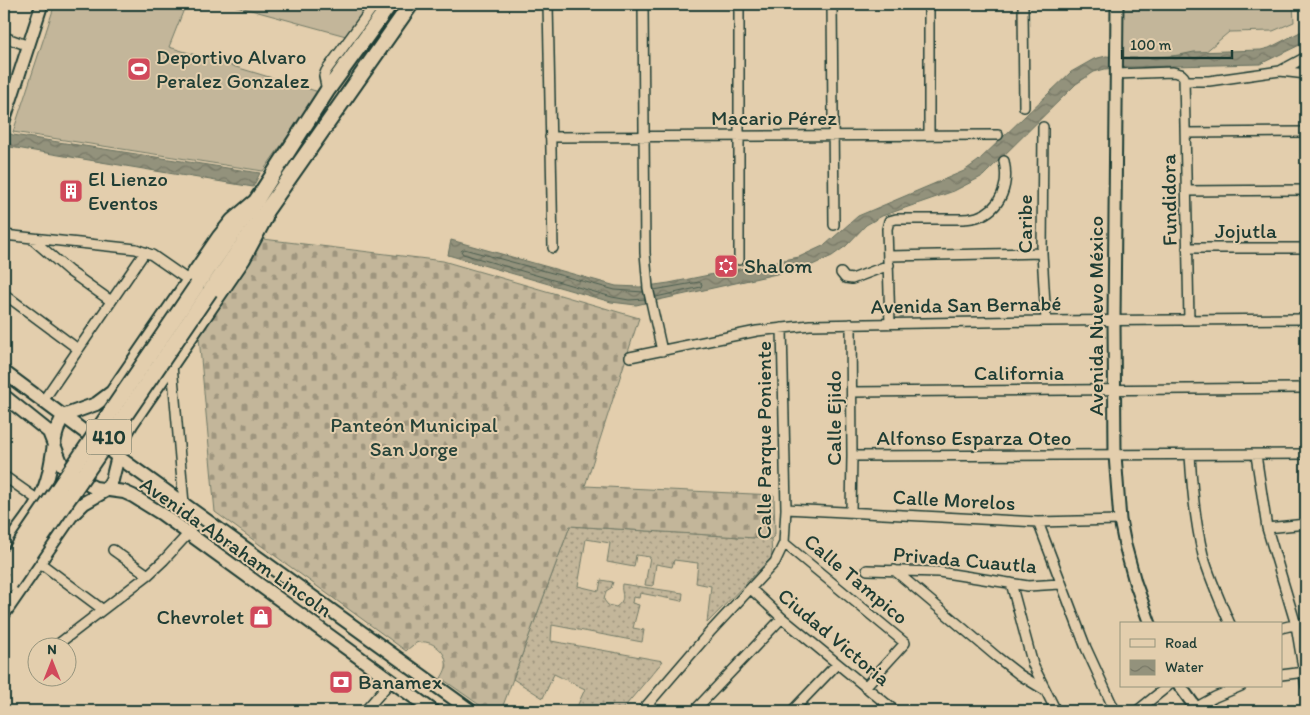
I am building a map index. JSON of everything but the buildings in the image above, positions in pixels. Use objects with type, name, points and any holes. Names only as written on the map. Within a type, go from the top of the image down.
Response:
[{"type":"main road","points":[[364,40],[376,4]]},
{"type":"main road","name":"410","points":[[264,200],[327,91],[390,4]]},
{"type":"main road","name":"410","points":[[4,568],[198,285],[410,4]]},
{"type":"main road","points":[[4,549],[36,503],[47,480],[58,427],[64,416],[96,404],[112,392],[140,350],[198,285],[228,225],[242,210],[264,200],[267,217],[244,259],[132,423],[122,440],[112,480],[105,491],[77,509],[4,614]]},
{"type":"main road","name":"410","points":[[7,588],[198,285]]},
{"type":"main road","points":[[140,350],[150,346],[158,350],[168,357],[169,368]]},
{"type":"main road","points":[[140,350],[138,361],[146,370],[160,374],[169,368]]},
{"type":"main road","points":[[4,372],[471,711]]},
{"type":"main road","name":"Avenida Abraham Lincoln","points":[[4,396],[49,432],[62,465],[74,477],[88,485],[105,491],[118,491],[133,496],[433,711]]},
{"type":"main road","points":[[36,503],[37,519],[53,528],[62,529]]},
{"type":"main road","points":[[17,530],[32,523],[37,524],[46,531],[48,549]]},
{"type":"street","points":[[4,121],[9,87],[29,46],[42,4]]},
{"type":"street","points":[[327,91],[324,76],[326,72],[376,4]]},
{"type":"street","points":[[548,4],[553,248]]},
{"type":"street","points":[[643,4],[644,223],[648,288],[662,351]]},
{"type":"street","points":[[739,4],[739,260]]},
{"type":"street","points":[[832,4],[834,225]]},
{"type":"street","points":[[928,135],[929,4]]},
{"type":"street","points":[[1023,4],[1024,107]]},
{"type":"street","name":"Avenida Nuevo México","points":[[1117,4],[1114,321],[1115,455],[1120,520],[1135,582],[1149,622]]},
{"type":"street","points":[[4,36],[29,46]]},
{"type":"street","points":[[1280,70],[1306,57]]},
{"type":"street","points":[[1116,72],[1177,72],[1183,75],[1185,80],[1209,81],[1280,70],[1306,74]]},
{"type":"street","name":"Fundidora","points":[[1185,80],[1189,320]]},
{"type":"street","name":"Caribe","points":[[1043,127],[1042,253],[1046,321]]},
{"type":"street","points":[[1186,133],[1306,132]]},
{"type":"street","name":"Macario Pérez","points":[[550,138],[998,135]]},
{"type":"street","points":[[890,324],[887,228],[889,221],[896,219],[966,218],[982,215],[992,208],[1004,193],[1007,178],[1004,161]]},
{"type":"street","points":[[1186,191],[1306,190]]},
{"type":"street","points":[[4,235],[145,252],[198,285]]},
{"type":"street","points":[[31,238],[69,271],[112,301]]},
{"type":"street","name":"Jojutla","points":[[1187,248],[1306,248]]},
{"type":"street","points":[[43,401],[145,252]]},
{"type":"street","points":[[841,273],[845,278],[852,279],[889,261],[1042,253]]},
{"type":"street","points":[[4,294],[78,349]]},
{"type":"street","name":"Avenida San Bernabé","points":[[630,357],[782,328],[851,324],[1306,319]]},
{"type":"street","name":"Calle Ejido","points":[[851,324],[851,511]]},
{"type":"street","name":"Calle Parque Poniente","points":[[642,711],[710,632],[775,562],[784,543],[786,509],[782,328]]},
{"type":"street","points":[[169,368],[184,504]]},
{"type":"street","name":"California","points":[[852,392],[1306,388]]},
{"type":"street","name":"Alfonso Esparza Oteo","points":[[852,456],[1306,454]]},
{"type":"street","points":[[1256,455],[1267,528],[1296,625],[1306,686]]},
{"type":"street","points":[[1190,456],[1192,496],[1204,556],[1215,590],[1229,622]]},
{"type":"street","points":[[4,476],[36,503]]},
{"type":"street","name":"Calle Morelos","points":[[786,509],[1038,522],[1120,520]]},
{"type":"street","points":[[1038,522],[1060,584],[1086,648],[1115,711]]},
{"type":"street","points":[[1267,528],[1306,524]]},
{"type":"street","points":[[66,638],[148,575],[188,534]]},
{"type":"street","name":"Calle Tampico","points":[[784,543],[905,643],[865,687]]},
{"type":"street","points":[[113,550],[148,575]]},
{"type":"street","points":[[39,562],[102,609]]},
{"type":"street","name":"Privada Cuautla","points":[[867,570],[939,572],[1033,586],[1060,584]]},
{"type":"street","points":[[894,570],[1020,675],[1043,689]]},
{"type":"street","points":[[1011,583],[1033,666],[1043,689],[1056,711]]},
{"type":"street","name":"Ciudad Victoria","points":[[751,589],[782,618],[895,711]]},
{"type":"street","points":[[694,711],[782,618]]},
{"type":"street","points":[[1282,628],[1306,622]]},
{"type":"street","points":[[792,711],[837,664]]},
{"type":"street","points":[[1282,675],[1305,672]]},
{"type":"street","points":[[365,711],[390,681]]},
{"type":"street","points":[[1136,711],[1165,688]]},
{"type":"street","points":[[1181,688],[1197,710],[1215,697],[1236,688]]},
{"type":"green space","name":"Deportivo Alvaro Peralez Gonzalez","points":[[55,4],[186,4],[169,47],[319,92],[263,171],[13,132]]},
{"type":"green space","name":"Deportivo Alvaro Peralez Gonzalez","points":[[229,4],[369,4],[346,36]]},
{"type":"green space","points":[[1121,4],[1293,4],[1294,22],[1273,31],[1229,32],[1204,53],[1122,60]]},
{"type":"green space","name":"Panteón Municipal San Jorge","points":[[263,239],[443,261],[639,318],[585,486],[774,495],[775,535],[771,539],[570,526],[501,711],[488,711],[441,678],[446,668],[445,657],[431,643],[416,643],[406,651],[215,512],[199,337]]},
{"type":"green space","points":[[570,526],[771,539],[772,557],[707,623],[711,586],[696,583],[698,563],[674,560],[672,567],[656,564],[653,586],[645,585],[650,557],[636,555],[634,567],[607,562],[610,543],[586,539],[578,586],[599,591],[601,580],[613,582],[611,588],[606,591],[604,600],[608,605],[616,607],[622,601],[622,584],[683,593],[682,601],[640,593],[639,598],[633,597],[632,603],[639,605],[633,628],[644,630],[642,642],[552,625],[551,641],[663,661],[621,711],[575,711],[585,689],[554,674],[543,698],[513,679]]},
{"type":"water","points":[[1306,29],[1306,42],[1260,64],[1130,67],[1094,72],[1076,84],[983,176],[954,191],[882,216],[866,225],[846,246],[832,256],[808,267],[636,305],[611,302],[448,255],[451,240],[616,286],[640,287],[799,257],[825,245],[858,216],[964,171],[978,161],[1071,72],[1094,59],[1106,56],[1165,58],[1194,52],[1261,50],[1269,48]]},
{"type":"water","points":[[4,131],[13,135],[260,173],[253,187],[10,147],[4,145]]},
{"type":"place","name":"Deportivo Alvaro Peralez Gonzalez","points":[[139,69]]},
{"type":"place","name":"El Lienzo Eventos","points":[[71,191]]},
{"type":"place","name":"Shalom","points":[[726,266]]},
{"type":"place","name":"Chevrolet","points":[[261,617]]},
{"type":"place","name":"Banamex","points":[[341,682]]}]
